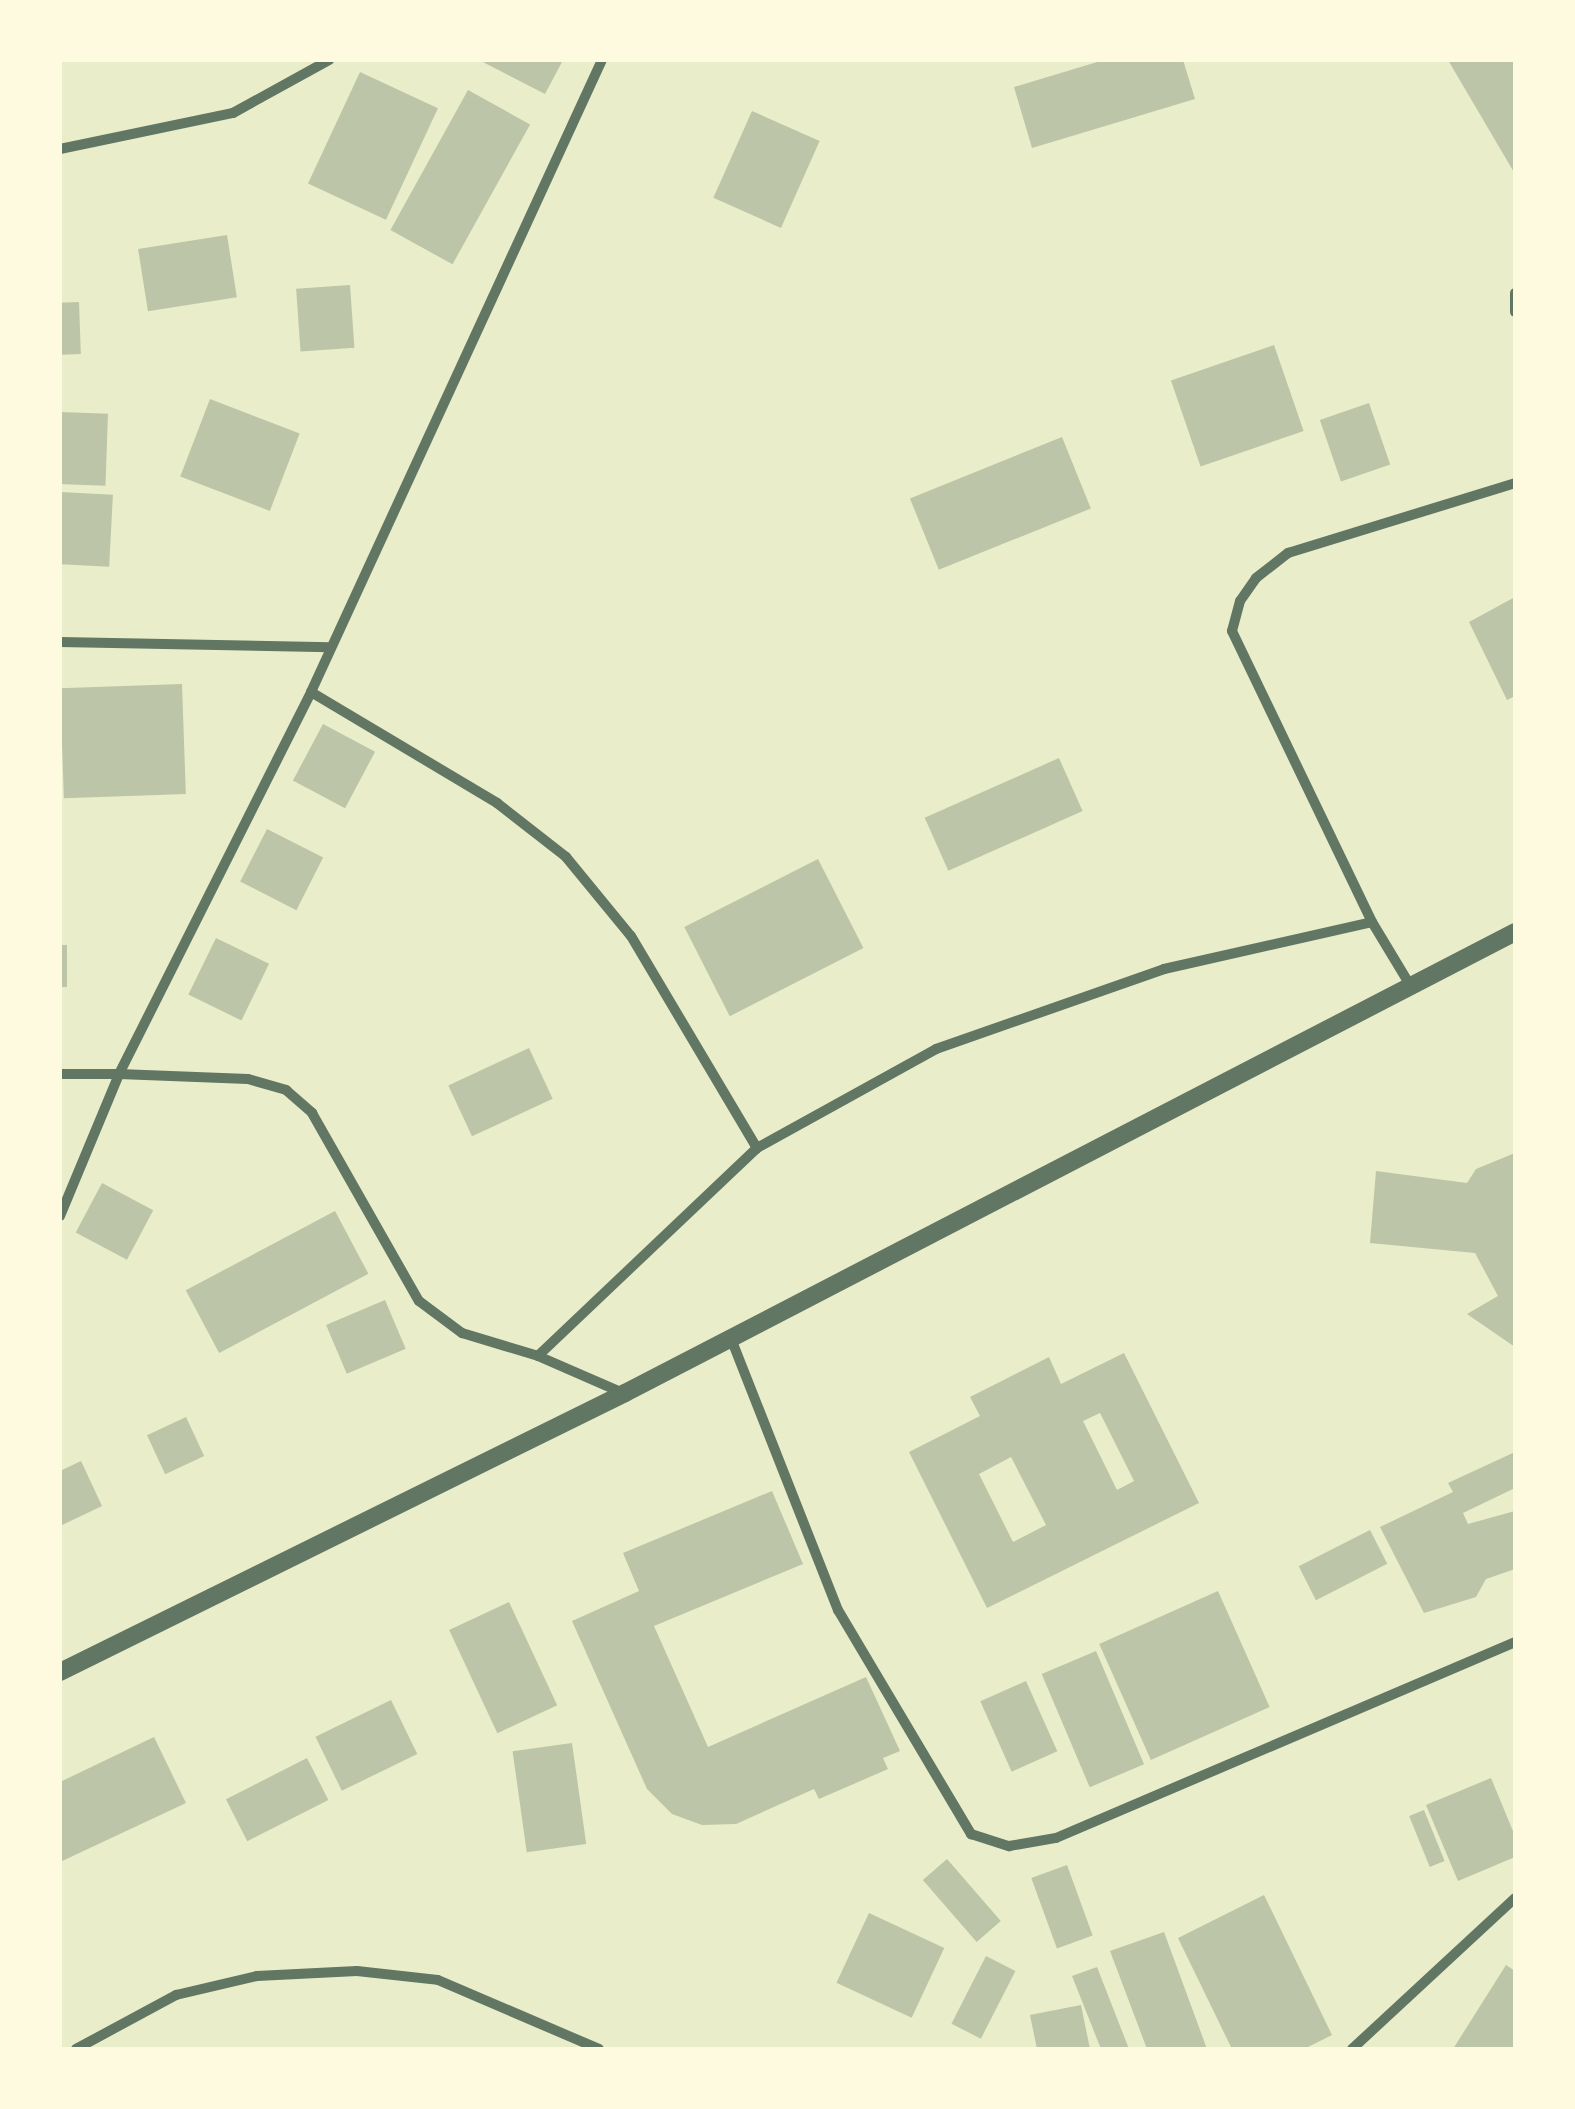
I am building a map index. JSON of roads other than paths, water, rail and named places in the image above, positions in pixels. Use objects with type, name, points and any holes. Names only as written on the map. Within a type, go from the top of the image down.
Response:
[{"type":"street","points":[[60,150],[233,113],[329,60]]},
{"type":"street","points":[[60,1216],[119,1074],[310,692],[602,60]]},
{"type":"street","points":[[1515,293],[1515,312]]},
{"type":"street","points":[[1410,985],[1372,922],[1232,631],[1240,601],[1256,578],[1288,553],[1515,483]]},
{"type":"street","points":[[60,642],[331,647]]},
{"type":"street","points":[[310,692],[496,803],[566,857],[632,936],[757,1148]]},
{"type":"street","points":[[538,1356],[757,1148],[936,1049],[1164,969],[1372,922]]},
{"type":"street","points":[[60,1672],[625,1393],[1515,932]]},
{"type":"street","points":[[60,1074],[248,1079],[286,1090],[312,1113],[419,1301],[462,1333],[538,1356],[625,1393]]},
{"type":"street","points":[[730,1336],[838,1610],[971,1834],[1009,1846],[1056,1838],[1515,1642]]},
{"type":"street","points":[[1352,2049],[1515,1898]]},
{"type":"street","points":[[76,2049],[176,1995],[257,1976],[357,1971],[438,1980],[599,2049]]}]
